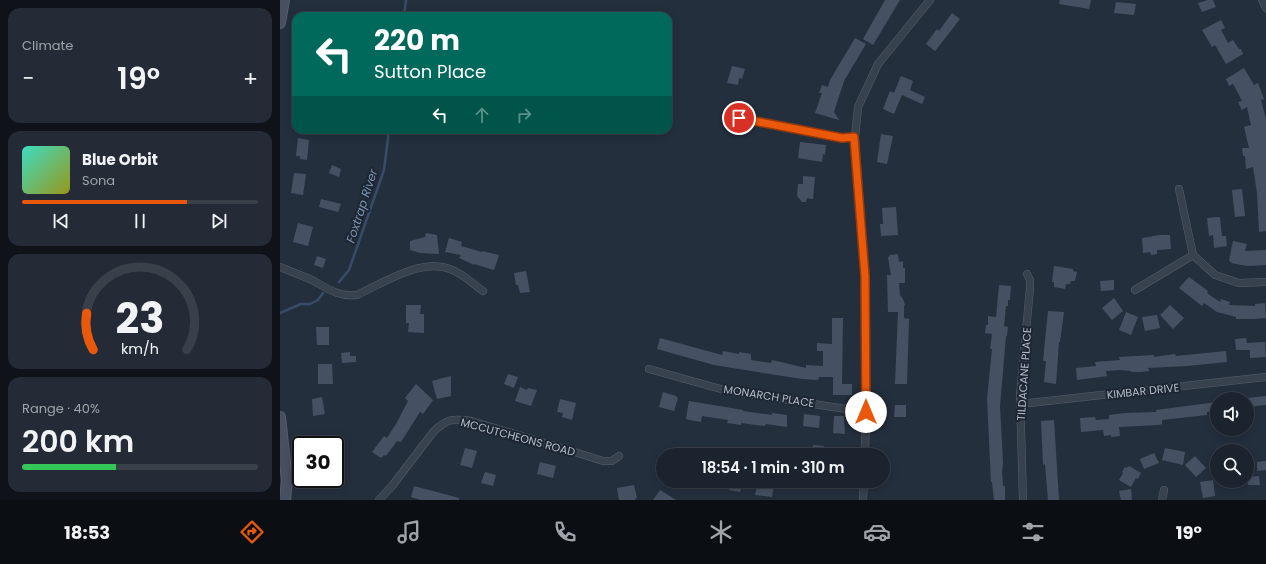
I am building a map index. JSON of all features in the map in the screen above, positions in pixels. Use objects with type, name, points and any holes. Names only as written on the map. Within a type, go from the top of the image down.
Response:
[{"type":"main road","points":[[280,23],[284,0]]},
{"type":"main road","points":[[280,417],[286,480],[285,500]]},
{"type":"street","points":[[865,448],[865,276],[854,137],[858,107],[878,64],[930,0]]},
{"type":"street","points":[[1262,0],[1266,8]]},
{"type":"street","points":[[739,118],[842,138],[854,137]]},
{"type":"street","points":[[1179,189],[1193,255],[1215,275],[1239,283],[1266,282]]},
{"type":"street","points":[[1135,290],[1193,255]]},
{"type":"street","points":[[280,267],[301,275],[336,294],[346,296],[357,296],[415,268],[427,266],[438,266],[450,269],[463,276],[483,291]]},
{"type":"street","name":"TILDACANE PLACE","points":[[1023,500],[1020,404],[1030,288],[1030,280],[1027,274]]},
{"type":"street","name":"MONARCH PLACE","points":[[649,369],[728,391],[866,412]]},
{"type":"street","name":"KIMBAR DRIVE","points":[[1020,404],[1266,377]]},
{"type":"street","name":"MCCUTCHEONS ROAD","points":[[379,500],[392,486],[434,431],[442,424],[450,420],[460,419],[471,421],[603,461],[612,461],[619,456]]},
{"type":"street","points":[[863,500],[864,488]]},
{"type":"street","points":[[1162,500],[1164,490]]},
{"type":"building","points":[[885,0],[900,0],[873,45],[863,39]]},
{"type":"building","points":[[1060,0],[1091,0],[1089,9],[1059,4]]},
{"type":"building","points":[[1213,0],[1216,7],[1202,12],[1198,3]]},
{"type":"building","points":[[1116,2],[1136,4],[1134,15],[1114,13]]},
{"type":"building","points":[[952,13],[960,19],[935,51],[926,44],[937,29],[939,31]]},
{"type":"building","points":[[1221,20],[1225,28],[1221,30],[1228,43],[1233,40],[1239,49],[1241,49],[1243,54],[1226,64],[1215,45],[1212,47],[1202,30]]},
{"type":"building","points":[[855,38],[866,44],[844,81],[834,112],[839,120],[815,113],[822,93],[819,93],[822,85],[828,87],[830,80]]},
{"type":"building","points":[[732,66],[745,69],[742,79],[739,78],[738,85],[727,83]]},
{"type":"building","points":[[1244,68],[1254,85],[1258,83],[1264,99],[1261,100],[1266,119],[1266,231],[1259,232],[1257,193],[1253,167],[1246,169],[1245,156],[1243,156],[1242,148],[1249,148],[1244,127],[1251,125],[1247,107],[1242,110],[1238,102],[1242,101],[1237,91],[1233,84],[1229,86],[1226,79]]},
{"type":"building","points":[[901,76],[913,81],[910,90],[925,97],[922,104],[902,95],[894,114],[883,109],[890,91],[894,93]]},
{"type":"building","points":[[881,134],[893,136],[887,164],[877,162]]},
{"type":"building","points":[[298,138],[309,140],[307,160],[300,159],[300,156],[296,156]]},
{"type":"building","points":[[800,142],[826,145],[825,155],[823,154],[822,162],[798,158]]},
{"type":"building","points":[[332,165],[341,169],[339,177],[329,173]]},
{"type":"building","points":[[294,173],[306,174],[303,195],[291,193]]},
{"type":"building","points":[[803,176],[815,177],[813,199],[807,198],[806,202],[802,202],[797,196],[798,184],[803,184]]},
{"type":"building","points":[[1242,189],[1245,216],[1235,217],[1232,190]]},
{"type":"building","points":[[321,199],[341,204],[338,212],[319,207]]},
{"type":"building","points":[[896,207],[898,235],[881,236],[880,224],[883,224],[882,208]]},
{"type":"building","points":[[1219,217],[1222,236],[1226,236],[1227,246],[1214,248],[1213,235],[1209,236],[1207,218]]},
{"type":"building","points":[[298,223],[313,227],[308,246],[293,242]]},
{"type":"building","points":[[426,233],[437,235],[439,254],[420,253],[410,250],[410,241],[425,237]]},
{"type":"building","points":[[1170,235],[1171,249],[1157,250],[1157,254],[1151,255],[1150,252],[1143,253],[1142,238]]},
{"type":"building","points":[[449,238],[462,242],[461,246],[499,255],[494,270],[474,265],[459,258],[461,255],[445,252]]},
{"type":"building","points":[[1233,241],[1247,244],[1245,251],[1266,250],[1266,265],[1247,266],[1231,263],[1232,262],[1229,261]]},
{"type":"building","points":[[898,254],[899,262],[903,261],[903,268],[905,268],[905,283],[899,283],[900,295],[905,305],[904,318],[909,319],[907,384],[895,384],[898,312],[888,312],[887,275],[891,275],[888,258],[890,255]]},
{"type":"building","points":[[317,256],[326,259],[323,268],[314,265]]},
{"type":"building","points":[[1054,266],[1073,269],[1073,271],[1077,272],[1075,281],[1071,281],[1070,284],[1066,284],[1065,289],[1054,287],[1054,282],[1052,282]]},
{"type":"building","points":[[526,271],[530,292],[520,293],[518,285],[516,285],[514,273]]},
{"type":"building","points":[[1189,277],[1220,302],[1221,299],[1230,302],[1229,305],[1255,306],[1255,304],[1265,303],[1266,318],[1236,319],[1236,317],[1217,312],[1204,303],[1202,306],[1179,288]]},
{"type":"building","points":[[1114,280],[1114,290],[1101,291],[1100,281]]},
{"type":"building","points":[[999,285],[1011,286],[1010,300],[1008,300],[1008,306],[1006,306],[1004,326],[1008,327],[1000,406],[1003,463],[1002,472],[1003,486],[1005,486],[1005,500],[994,500],[991,482],[987,399],[992,334],[985,333],[986,325],[988,325],[988,316],[996,317]]},
{"type":"building","points":[[1114,298],[1123,311],[1112,320],[1102,308]]},
{"type":"building","points":[[406,305],[421,305],[420,314],[424,314],[424,333],[408,332],[409,323],[406,323]]},
{"type":"building","points":[[1170,305],[1184,318],[1173,329],[1160,315]]},
{"type":"building","points":[[1048,311],[1064,312],[1059,342],[1056,384],[1044,382],[1046,361],[1043,361]]},
{"type":"building","points":[[1126,312],[1138,317],[1131,335],[1119,330]]},
{"type":"building","points":[[1157,315],[1160,328],[1145,331],[1142,317]]},
{"type":"building","points":[[832,318],[843,318],[842,384],[852,384],[852,395],[833,395],[833,377],[819,377],[818,380],[770,374],[714,365],[657,349],[660,338],[722,355],[723,351],[739,354],[739,352],[751,354],[751,360],[771,363],[772,360],[806,368],[806,365],[823,366],[823,351],[817,351],[817,343],[832,344]]},
{"type":"building","points":[[316,327],[329,327],[329,345],[317,345]]},
{"type":"building","points":[[1246,338],[1247,343],[1265,342],[1266,357],[1250,358],[1250,350],[1236,350],[1235,339]]},
{"type":"building","points":[[1226,351],[1227,362],[1148,368],[1149,371],[1141,372],[1120,370],[1106,371],[1107,376],[1077,380],[1076,368],[1096,366],[1095,362],[1120,360],[1119,357],[1154,355],[1154,357],[1175,354],[1176,356]]},
{"type":"building","points":[[350,352],[350,356],[356,356],[356,362],[342,363],[341,353]]},
{"type":"building","points":[[318,364],[332,364],[333,384],[318,384]]},
{"type":"building","points":[[508,374],[518,377],[514,388],[504,384]]},
{"type":"building","points":[[451,376],[451,396],[437,399],[432,381]]},
{"type":"building","points":[[416,384],[433,400],[423,414],[420,412],[401,442],[397,441],[386,456],[384,455],[381,458],[372,452],[384,436],[387,438],[408,401],[405,398]]},
{"type":"building","points":[[520,387],[527,390],[528,388],[537,390],[531,406],[515,401]]},
{"type":"building","points":[[663,392],[678,398],[674,411],[659,407]]},
{"type":"building","points":[[1266,396],[1266,405],[1254,406],[1254,397]]},
{"type":"building","points":[[322,397],[325,414],[313,416],[312,399]]},
{"type":"building","points":[[560,399],[576,403],[572,420],[562,417],[563,413],[557,412]]},
{"type":"building","points":[[689,401],[743,411],[772,415],[772,413],[787,415],[787,427],[766,424],[765,426],[741,423],[741,425],[727,423],[728,420],[702,416],[701,422],[686,419]]},
{"type":"building","points":[[1210,403],[1210,412],[1207,412],[1207,415],[1162,420],[1162,424],[1159,425],[1119,427],[1120,436],[1104,436],[1103,430],[1081,432],[1080,418],[1095,417],[1096,420],[1109,419],[1109,415],[1156,412],[1156,410]]},
{"type":"building","points":[[895,405],[906,405],[906,417],[894,417]]},
{"type":"building","points":[[804,414],[820,416],[819,428],[803,426]]},
{"type":"building","points":[[834,416],[844,416],[845,434],[833,433]]},
{"type":"building","points":[[1054,420],[1059,500],[1048,500],[1045,464],[1043,465],[1041,421]]},
{"type":"building","points":[[813,445],[824,446],[824,448],[813,448]]},
{"type":"building","points":[[465,448],[477,451],[472,468],[460,465]]},
{"type":"building","points":[[1165,448],[1185,452],[1183,465],[1162,460]]},
{"type":"building","points":[[1154,453],[1159,463],[1144,469],[1140,459]]},
{"type":"building","points":[[1195,456],[1206,468],[1196,477],[1185,465]]},
{"type":"building","points":[[1266,461],[1266,470],[1257,471],[1257,462]]},
{"type":"building","points":[[540,462],[556,466],[553,478],[537,474]]},
{"type":"building","points":[[1129,466],[1141,473],[1131,487],[1119,480],[1125,467],[1127,468]]},
{"type":"building","points":[[485,472],[496,475],[493,486],[481,483]]},
{"type":"building","points":[[1254,476],[1259,476],[1260,485],[1254,485]]},
{"type":"building","points":[[1210,480],[1210,488],[1214,488],[1215,496],[1203,498],[1200,482]]},
{"type":"building","points":[[634,485],[637,498],[635,498],[636,500],[619,500],[617,488]]},
{"type":"building","points":[[414,486],[459,498],[459,500],[421,500],[411,497]]},
{"type":"building","points":[[729,488],[741,488],[740,492],[729,490]]},
{"type":"building","points":[[757,488],[773,488],[772,497],[755,495]]},
{"type":"building","points":[[1131,489],[1132,500],[1121,500],[1119,491]]},
{"type":"building","points":[[660,490],[676,500],[653,500]]},
{"type":"waterway","name":"Foxtrap River","points":[[404,12],[406,0]]},
{"type":"waterway","name":"Foxtrap River","points":[[339,282],[349,270],[384,170],[388,134]]},
{"type":"waterway","name":"Foxtrap River","points":[[280,313],[301,304],[310,304],[318,300],[323,293]]},
{"type":"route","points":[[739,118],[842,138],[854,137],[865,276],[866,412]]}]
